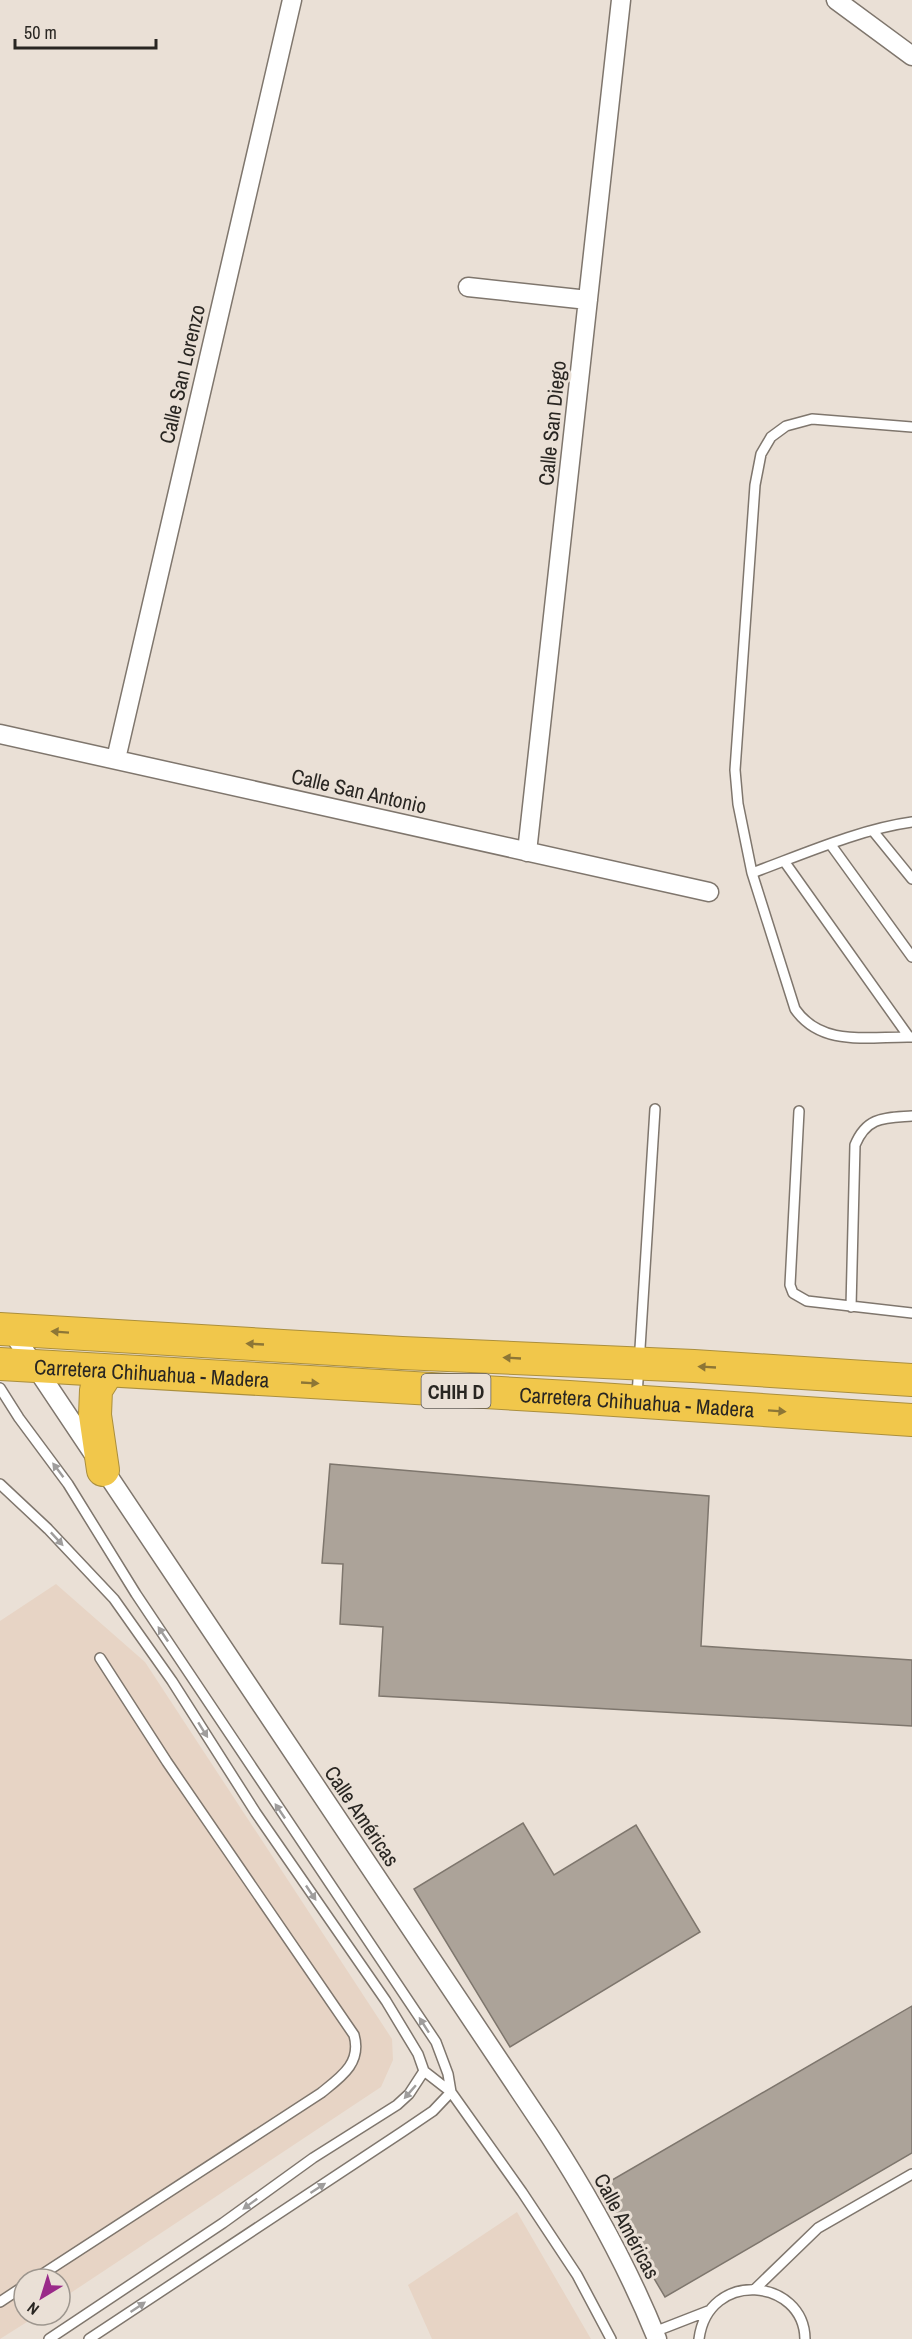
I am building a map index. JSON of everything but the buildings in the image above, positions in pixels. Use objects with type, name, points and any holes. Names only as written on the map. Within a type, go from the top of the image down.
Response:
[{"type":"highway","name":"Carretera Chihuahua - Madera","points":[[5,1329],[912,1380]]},
{"type":"highway","name":"Carretera Chihuahua - Madera","points":[[0,1364],[912,1420]]},
{"type":"highway","points":[[103,1470],[95,1415],[96,1390],[108,1371]]},
{"type":"highway","points":[[844,1375],[857,1386],[861,1394],[860,1409],[855,1417]]},
{"type":"highway","points":[[912,1395],[912,1407]]},
{"type":"street","name":"Calle San Lorenzo","points":[[116,759],[292,0]]},
{"type":"street","name":"Calle San Diego","points":[[527,852],[621,0]]},
{"type":"street","points":[[836,0],[912,56]]},
{"type":"street","points":[[468,287],[588,300]]},
{"type":"street","name":"Calle San Antonio","points":[[0,734],[708,892]]},
{"type":"street","name":"Calle Américas","points":[[5,1329],[34,1366],[582,2186],[644,2306],[655,2335]]},
{"type":"lane","points":[[910,1037],[840,1036],[824,1033],[812,1028],[795,1009],[752,873],[738,804],[735,770],[755,485],[761,454],[771,437],[786,426],[812,419],[912,427]]},
{"type":"lane","points":[[752,873],[873,831],[912,822]]},
{"type":"lane","points":[[873,831],[912,879]]},
{"type":"lane","points":[[831,845],[912,957]]},
{"type":"lane","points":[[784,861],[910,1037]]},
{"type":"lane","points":[[636,1402],[655,1109]]},
{"type":"lane","points":[[799,1111],[790,1285],[793,1293],[807,1301],[912,1312]]},
{"type":"lane","points":[[851,1307],[855,1145],[864,1130],[873,1122],[881,1118],[912,1116]]},
{"type":"lane","points":[[0,1388],[19,1418],[68,1484],[136,1594],[436,2042],[448,2074],[451,2092]]},
{"type":"lane","points":[[0,1484],[48,1529],[114,1599],[172,1681],[256,1813],[386,2001],[418,2054],[424,2071],[451,2092],[577,2275],[610,2339]]},
{"type":"lane","points":[[53,2267],[321,2093],[341,2077],[356,2056],[357,2045],[354,2035],[167,1762],[100,1658]]},
{"type":"lane","points":[[49,2339],[223,2223],[313,2158],[397,2105],[409,2094],[424,2071]]},
{"type":"lane","points":[[89,2339],[402,2132],[433,2110],[451,2092]]},
{"type":"lane","points":[[755,2289],[818,2228],[912,2174]]},
{"type":"lane","points":[[699,2339],[700,2326],[708,2311],[721,2298],[737,2291],[755,2289],[772,2293],[788,2302],[799,2316],[805,2339]]},
{"type":"lane","points":[[655,2335],[708,2311]]},
{"type":"shaded area","points":[[56,1584],[145,1662],[392,2039],[393,2060],[381,2087],[72,2292],[72,2267],[12,2267],[12,2327],[19,2327],[0,2339],[0,1621]]},
{"type":"shaded area","points":[[517,2212],[591,2339],[432,2339],[408,2285]]}]
